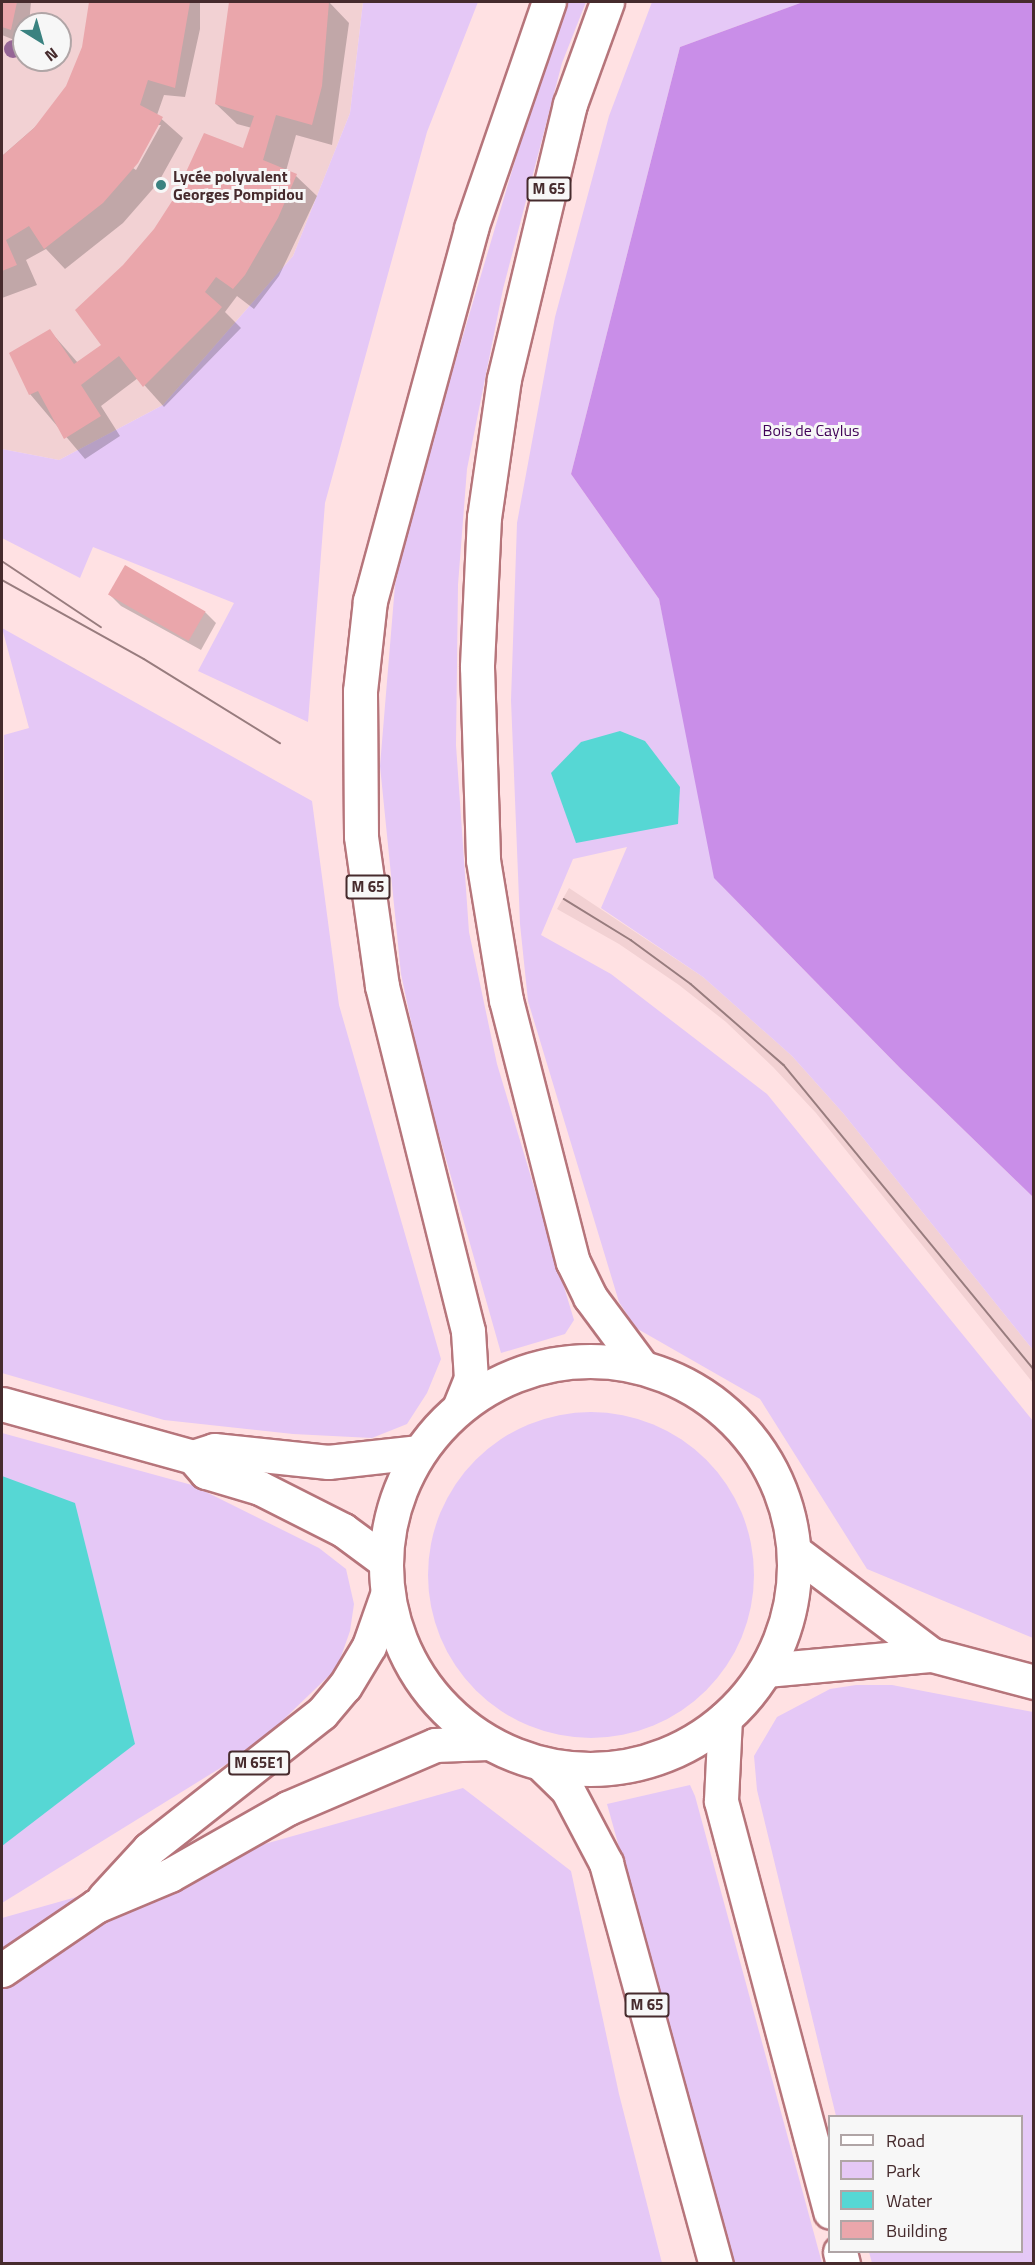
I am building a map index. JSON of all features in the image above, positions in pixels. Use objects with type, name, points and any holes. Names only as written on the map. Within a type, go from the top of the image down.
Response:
[{"type":"main road","name":"M 65","points":[[459,1408],[471,1379],[468,1331],[382,986],[361,836],[360,691],[370,601],[471,228],[549,2]]},
{"type":"main road","name":"M 65","points":[[607,2],[570,104],[504,379],[484,517],[477,667],[483,860],[506,1000],[573,1262],[590,1297],[642,1367]]},
{"type":"main road","points":[[593,1360],[642,1367],[700,1392],[748,1434],[781,1489],[794,1551],[790,1602],[783,1632],[766,1670],[726,1718],[699,1738],[639,1764],[584,1769],[541,1764],[488,1743],[450,1716],[420,1680],[399,1640],[387,1595],[385,1561],[389,1522],[398,1495],[419,1452],[459,1408],[499,1381],[545,1366],[593,1360]]},
{"type":"main road","points":[[2,1404],[193,1458],[206,1472],[260,1488],[343,1530],[385,1561]]},
{"type":"main road","points":[[193,1458],[214,1449],[328,1462],[419,1452]]},
{"type":"main road","points":[[794,1551],[932,1655]]},
{"type":"main road","name":"M 65E1","points":[[96,1906],[149,1849],[321,1713],[345,1686],[369,1646],[387,1595]]},
{"type":"main road","points":[[766,1670],[932,1655],[1034,1682]]},
{"type":"main road","points":[[726,1718],[721,1802],[828,2204]]},
{"type":"main road","name":"M 65E1","points":[[2,1970],[96,1906],[170,1875],[288,1808],[380,1766],[435,1745],[488,1743]]},
{"type":"main road","name":"M 65","points":[[541,1764],[567,1789],[606,1863],[716,2264]]},
{"type":"shaded area","name":"Lycée polyvalent Georges Pompidou","points":[[2,2],[363,2],[350,113],[293,256],[163,405],[59,460],[2,449]]},
{"type":"shaded area","points":[[569,888],[703,977],[792,1056],[843,1113],[1033,1350],[1033,1383],[816,1113],[773,1067],[726,1022],[679,985],[619,944],[557,909]]},
{"type":"green space","points":[[363,2],[478,2],[427,132],[325,503],[308,722],[198,671],[234,603],[93,547],[80,578],[2,538],[2,449],[59,460],[163,405],[293,256],[350,113]]},
{"type":"green space","points":[[568,2],[586,2],[562,63],[503,289],[467,469],[458,585],[456,745],[469,932],[497,1064],[574,1320],[565,1334],[501,1353],[423,1078],[401,974],[380,766],[395,585],[420,480],[545,60]]},
{"type":"green space","points":[[652,2],[803,2],[680,47],[571,474],[659,599],[721,885],[900,1068],[1033,1197],[1033,1350],[843,1113],[792,1056],[703,977],[601,908],[627,847],[573,859],[541,935],[611,974],[767,1094],[1033,1421],[1033,1638],[867,1569],[760,1399],[636,1328],[619,1302],[528,1001],[520,924],[511,700],[517,523],[555,317],[609,116]]},
{"type":"green space","name":"Bois de Caylus","points":[[803,2],[1033,2],[1033,1197],[900,1068],[714,878],[659,599],[571,474],[680,47]]},
{"type":"green space","points":[[2,628],[312,801],[339,1005],[441,1359],[427,1393],[407,1424],[372,1438],[293,1434],[164,1420],[2,1373],[4,735],[29,728]]},
{"type":"green space","points":[[575,1412],[607,1412],[654,1424],[682,1439],[707,1459],[727,1484],[742,1512],[751,1543],[754,1575],[751,1607],[742,1638],[727,1666],[707,1691],[682,1711],[654,1726],[607,1738],[575,1738],[544,1731],[514,1719],[487,1701],[465,1679],[447,1652],[435,1622],[428,1591],[428,1559],[435,1528],[447,1498],[465,1471],[487,1449],[514,1431],[544,1419]]},
{"type":"green space","points":[[2,1433],[192,1485],[319,1548],[346,1569],[354,1604],[350,1631],[337,1668],[256,1746],[2,1903]]},
{"type":"green space","points":[[856,1685],[892,1685],[1033,1712],[1033,2263],[872,2263],[869,2253],[1023,2253],[1023,2115],[836,2115],[757,1790],[754,1756],[777,1717],[830,1689]]},
{"type":"green space","points":[[690,1785],[695,1796],[822,2263],[735,2263],[607,1804]]},
{"type":"green space","points":[[463,1788],[571,1871],[619,2094],[662,2263],[2,2264],[2,1918]]},
{"type":"water","points":[[620,731],[645,741],[680,787],[678,824],[576,843],[551,773],[581,742]]},
{"type":"water","points":[[2,1476],[75,1503],[135,1744],[2,1846]]},
{"type":"building","points":[[2,2],[17,2],[15,12],[12,12],[11,30],[2,27]]},
{"type":"building","points":[[89,2],[190,2],[175,88],[148,80],[140,105],[163,117],[138,163],[103,203],[44,249],[29,226],[6,240],[17,265],[2,271],[2,156],[34,128],[66,86],[82,47]]},
{"type":"building","points":[[229,2],[329,2],[322,86],[312,125],[276,115],[263,160],[297,174],[278,218],[245,275],[233,289],[216,277],[205,292],[222,307],[216,314],[143,387],[119,356],[81,385],[101,416],[64,439],[38,391],[29,395],[9,353],[50,329],[74,364],[101,345],[75,310],[123,265],[154,229],[174,198],[204,133],[243,148],[254,116],[215,104]]},
{"type":"building","points":[[125,565],[206,612],[189,641],[108,594]]},
{"type":"tram line","points":[[2,561],[101,627]]},
{"type":"tram line","points":[[2,580],[144,659],[280,743]]},
{"type":"tram line","points":[[564,899],[631,940],[691,984],[784,1065],[1034,1369]]},
{"type":"place","name":"Lycée polyvalent Georges Pompidou","points":[[161,185]]}]
